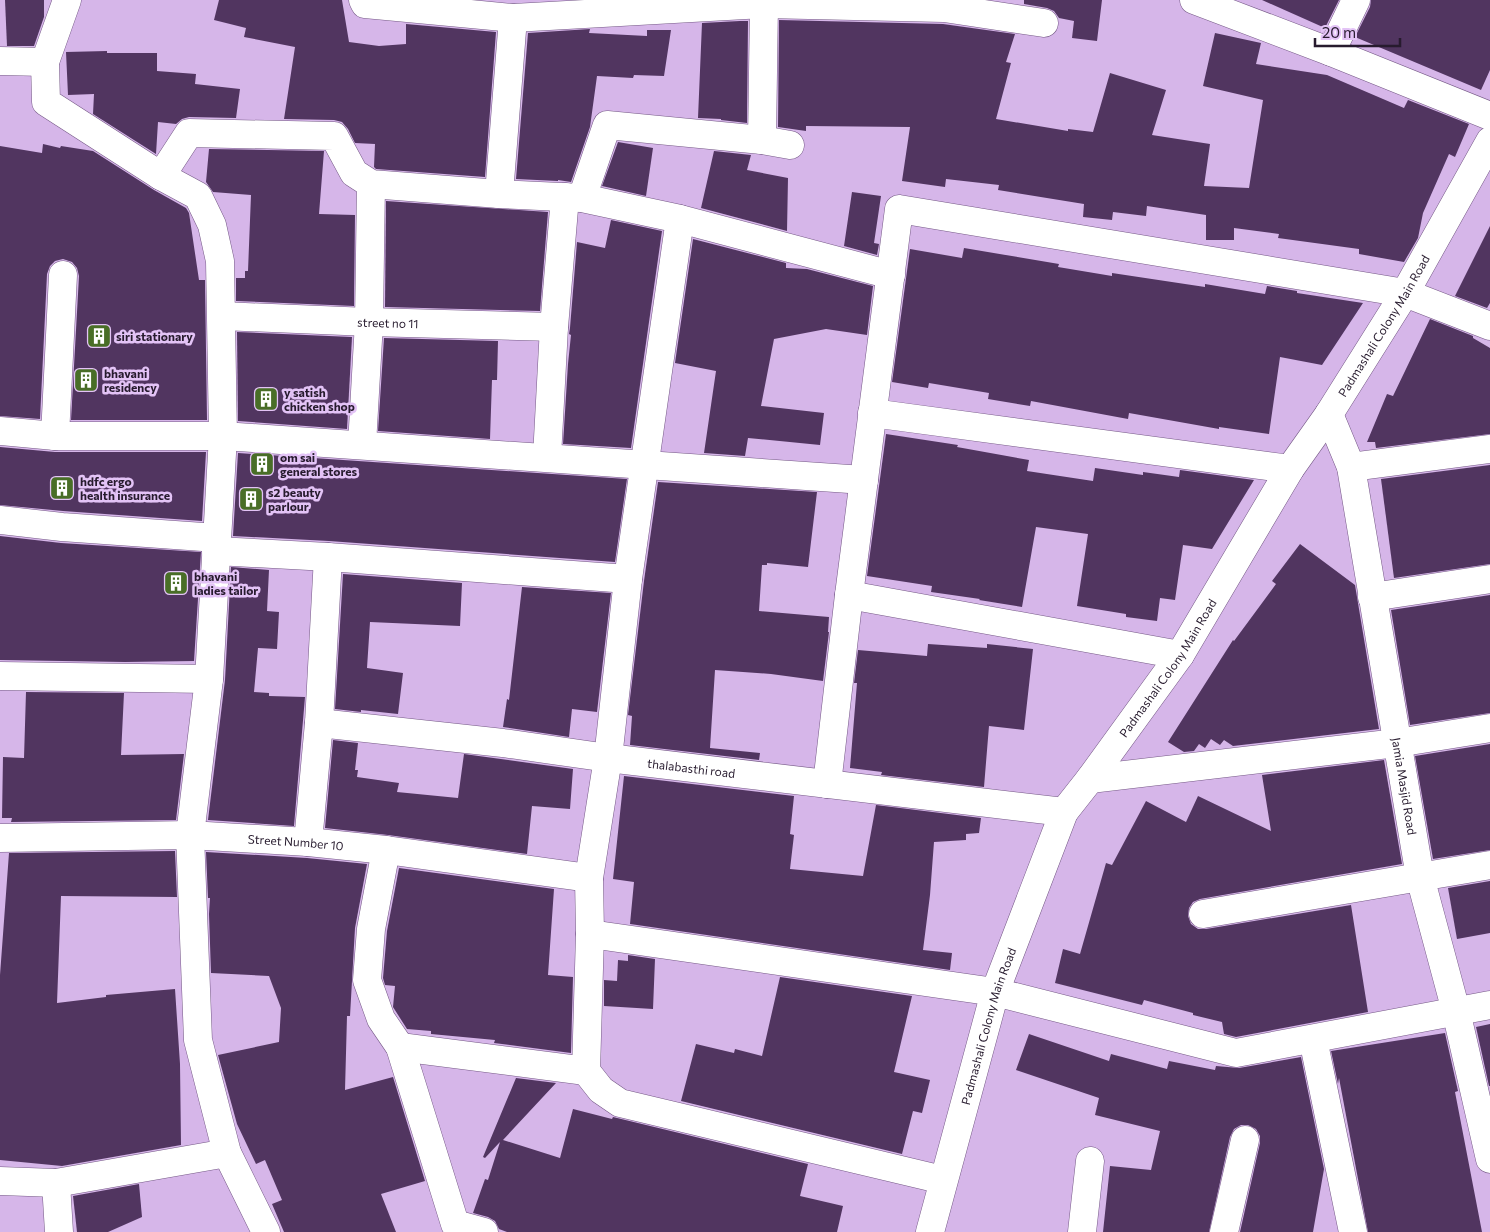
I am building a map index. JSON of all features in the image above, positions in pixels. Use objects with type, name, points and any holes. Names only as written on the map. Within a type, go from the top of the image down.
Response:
[{"type":"street","points":[[67,0],[45,62],[46,102],[161,176],[198,196],[212,225],[220,261],[223,436],[209,679],[190,835],[198,1040],[227,1153],[266,1232]]},
{"type":"street","points":[[363,0],[365,4],[513,18],[764,4],[944,4],[1044,23]]},
{"type":"street","points":[[1194,0],[1331,52],[1490,116]]},
{"type":"street","points":[[1331,52],[1356,0]]},
{"type":"street","points":[[762,140],[764,4]]},
{"type":"street","points":[[499,194],[513,18]]},
{"type":"street","points":[[0,60],[45,62]]},
{"type":"street","points":[[547,457],[554,327],[574,198],[607,125],[762,140],[790,145]]},
{"type":"street","points":[[161,176],[188,133],[334,136],[354,173],[371,184],[574,198],[680,219],[891,275]]},
{"type":"street","name":"Padmashali Colony Main Road","points":[[930,1232],[995,992],[1064,812],[1180,655],[1290,469],[1329,414],[1405,293],[1490,141]]},
{"type":"street","points":[[362,445],[369,322],[371,184]]},
{"type":"street","points":[[826,784],[899,209],[1405,293],[1490,326]]},
{"type":"street","points":[[680,219],[628,579],[608,758],[589,878],[590,934],[586,1071],[601,1090],[620,1103],[943,1180]]},
{"type":"street","points":[[55,436],[63,276]]},
{"type":"street","name":"street no 11","points":[[222,316],[554,327]]},
{"type":"street","points":[[872,413],[1290,469]]},
{"type":"street","name":"Jamia Masjid Road","points":[[1329,414],[1351,467],[1420,877],[1456,1011],[1490,1158]]},
{"type":"street","points":[[0,431],[55,436],[223,436],[864,480]]},
{"type":"street","points":[[1351,467],[1490,449]]},
{"type":"street","points":[[0,520],[328,557],[628,579]]},
{"type":"street","points":[[308,842],[319,723],[328,557]]},
{"type":"street","points":[[1372,597],[1490,579]]},
{"type":"street","points":[[849,595],[1180,655]]},
{"type":"street","points":[[0,676],[209,679]]},
{"type":"street","name":"thalabasthi road","points":[[319,723],[502,743],[608,758],[1064,812]]},
{"type":"street","points":[[1090,779],[1397,743],[1490,728]]},
{"type":"street","name":"Street Number 10","points":[[1,843],[190,835],[308,842],[386,850],[589,878]]},
{"type":"street","points":[[386,850],[371,930],[367,980],[381,1019],[400,1047],[455,1224],[484,1232]]},
{"type":"street","points":[[1203,914],[1490,865]]},
{"type":"street","points":[[590,934],[995,992],[1236,1052],[1490,1005]]},
{"type":"street","points":[[1313,1039],[1353,1232]]},
{"type":"street","points":[[400,1047],[586,1071]]},
{"type":"street","points":[[1224,1232],[1245,1140]]},
{"type":"street","points":[[0,1181],[56,1183],[227,1153]]},
{"type":"street","points":[[1082,1232],[1090,1161]]},
{"type":"street","points":[[56,1183],[59,1232]]},
{"type":"building","points":[[5,0],[44,0],[44,17],[34,46],[7,46]]},
{"type":"building","points":[[219,0],[342,0],[349,42],[379,46],[406,44],[406,24],[496,32],[485,177],[376,169],[374,167],[375,144],[355,143],[342,122],[334,120],[284,119],[295,47],[244,37],[246,28],[214,20]]},
{"type":"building","points":[[1024,0],[1102,0],[1097,41],[1072,38],[1074,21],[1059,18],[1054,11],[1047,8],[1024,4]]},
{"type":"building","points":[[1262,0],[1339,0],[1325,28]]},
{"type":"building","points":[[1371,0],[1490,0],[1490,70],[1481,90],[1355,37],[1370,7]]},
{"type":"building","points":[[779,20],[943,24],[1015,34],[1006,62],[1011,63],[996,119],[1068,131],[1068,129],[1093,132],[1110,73],[1166,90],[1152,135],[1210,144],[1204,186],[1249,188],[1263,100],[1203,86],[1215,33],[1261,43],[1256,64],[1327,75],[1404,108],[1408,100],[1469,124],[1455,157],[1449,154],[1423,213],[1418,238],[1404,262],[1359,254],[1359,249],[1278,238],[1279,234],[1234,228],[1234,240],[1206,240],[1206,215],[1147,206],[1146,216],[1113,212],[1112,220],[1083,217],[1084,204],[998,190],[999,185],[946,179],[945,187],[902,181],[910,127],[806,126],[806,131],[778,127]]},
{"type":"building","points":[[748,21],[747,123],[698,118],[702,23]]},
{"type":"building","points":[[590,29],[589,33],[647,36],[647,30],[671,30],[664,76],[634,75],[633,78],[597,76],[590,127],[571,182],[516,179],[528,33]]},
{"type":"building","points":[[107,51],[107,53],[157,53],[157,71],[196,74],[195,84],[240,89],[236,118],[189,117],[182,119],[176,124],[158,122],[156,154],[93,114],[94,94],[68,95],[66,52]]},
{"type":"building","points":[[618,142],[653,148],[646,196],[602,186]]},
{"type":"building","points":[[43,144],[60,148],[61,146],[93,151],[186,208],[189,213],[199,280],[205,280],[207,420],[71,420],[79,276],[77,268],[72,262],[63,259],[55,261],[50,266],[47,274],[40,419],[0,416],[0,146],[42,153]]},
{"type":"building","points":[[209,149],[324,151],[319,214],[355,215],[354,306],[236,301],[236,278],[245,278],[245,271],[248,271],[251,195],[213,192],[206,182]]},
{"type":"building","points":[[714,151],[751,155],[747,170],[788,178],[787,231],[701,208]]},
{"type":"building","points":[[852,192],[881,196],[874,243],[879,244],[877,255],[844,246]]},
{"type":"building","points":[[386,201],[548,212],[540,311],[385,307]]},
{"type":"building","points":[[611,220],[662,231],[631,448],[563,444],[571,335],[569,334],[577,242],[605,248]]},
{"type":"building","points":[[1490,226],[1490,303],[1487,308],[1455,296]]},
{"type":"building","points":[[693,239],[786,263],[786,268],[807,269],[873,286],[867,335],[826,329],[774,339],[761,406],[824,413],[820,445],[748,438],[745,456],[704,453],[716,371],[675,363]]},
{"type":"building","points":[[964,248],[1059,264],[1058,267],[1112,276],[1112,273],[1205,287],[1205,284],[1265,294],[1267,286],[1297,291],[1297,293],[1363,303],[1322,365],[1280,357],[1269,434],[1219,427],[1219,429],[1129,413],[1128,419],[1031,401],[1030,406],[988,399],[989,393],[929,383],[928,388],[892,382],[910,249],[962,258]]},
{"type":"building","points":[[1430,319],[1473,336],[1473,338],[1490,348],[1490,434],[1376,448],[1375,442],[1367,442],[1387,394],[1393,396]]},
{"type":"building","points":[[237,332],[352,337],[347,429],[238,421]]},
{"type":"building","points":[[384,338],[498,341],[497,380],[492,380],[490,439],[378,431]]},
{"type":"building","points":[[886,434],[958,445],[957,447],[1029,460],[1027,471],[1093,481],[1095,468],[1143,475],[1143,472],[1179,477],[1180,470],[1254,480],[1212,549],[1183,545],[1175,600],[1160,598],[1157,621],[1126,617],[1126,614],[1077,606],[1088,534],[1036,527],[1022,607],[931,592],[932,586],[867,576]]},
{"type":"building","points":[[0,447],[55,452],[206,452],[202,521],[0,505]]},
{"type":"building","points":[[238,453],[627,479],[615,562],[329,541],[233,536]]},
{"type":"building","points":[[1490,465],[1490,564],[1394,578],[1381,479]]},
{"type":"building","points":[[658,482],[817,492],[808,567],[767,563],[767,565],[762,565],[759,611],[829,617],[823,681],[771,674],[715,670],[710,748],[760,753],[759,760],[630,745],[632,716],[628,715]]},
{"type":"building","points":[[0,536],[61,543],[201,552],[194,661],[0,660]]},
{"type":"building","points":[[1300,544],[1355,585],[1379,729],[1233,746],[1224,740],[1220,745],[1211,739],[1205,748],[1199,744],[1194,751],[1184,752],[1168,742],[1233,640],[1276,584],[1272,581]]},
{"type":"building","points":[[231,567],[269,570],[267,611],[279,612],[277,649],[258,648],[254,692],[269,693],[269,696],[305,697],[294,826],[208,820],[225,680]]},
{"type":"building","points":[[343,574],[462,583],[460,626],[370,622],[367,668],[403,673],[398,714],[335,709]]},
{"type":"building","points":[[522,587],[611,593],[597,712],[572,709],[569,737],[503,727],[507,699],[509,700]]},
{"type":"building","points":[[1490,595],[1490,713],[1410,725],[1391,610]]},
{"type":"building","points":[[928,644],[987,648],[987,644],[1033,649],[1024,730],[989,726],[984,787],[881,775],[882,772],[850,768],[857,683],[854,683],[858,650],[927,656]]},
{"type":"building","points":[[26,692],[124,693],[121,755],[184,754],[176,820],[11,822],[12,818],[2,818],[3,757],[24,758]]},
{"type":"building","points":[[333,740],[358,743],[355,770],[358,770],[357,777],[399,783],[397,792],[458,798],[464,754],[573,769],[570,809],[532,806],[527,854],[325,828]]},
{"type":"building","points":[[1490,744],[1490,850],[1433,859],[1415,756]]},
{"type":"building","points":[[1384,760],[1402,864],[1200,899],[1193,902],[1189,908],[1188,916],[1191,924],[1198,929],[1206,929],[1351,905],[1368,1012],[1236,1037],[1224,1034],[1222,1022],[1193,1015],[1193,1013],[1144,1000],[1142,1005],[1055,983],[1063,949],[1080,954],[1106,863],[1112,865],[1146,801],[1186,822],[1198,796],[1271,831],[1262,775]]},
{"type":"building","points":[[624,776],[794,796],[790,834],[794,835],[790,869],[863,876],[876,805],[981,818],[979,833],[966,834],[966,840],[934,842],[923,950],[952,953],[950,970],[630,924],[634,882],[613,879]]},
{"type":"building","points":[[175,851],[177,897],[61,896],[57,1003],[106,997],[106,995],[175,989],[180,1064],[181,1145],[62,1166],[0,1160],[0,975],[9,853]]},
{"type":"building","points":[[206,852],[307,858],[367,864],[355,928],[350,1016],[347,1016],[345,1090],[393,1077],[425,1181],[381,1194],[396,1232],[284,1232],[272,1204],[282,1200],[265,1160],[256,1164],[237,1124],[218,1055],[279,1042],[281,1008],[269,976],[211,973],[210,898],[208,898]]},
{"type":"building","points":[[399,868],[554,889],[548,975],[573,977],[571,1053],[494,1043],[495,1040],[431,1034],[431,1031],[407,1029],[393,1007],[395,986],[385,985],[383,978],[387,931]]},
{"type":"building","points":[[1490,881],[1490,933],[1457,939],[1448,888]]},
{"type":"building","points":[[628,955],[655,959],[653,1009],[604,1006],[604,980],[617,981],[618,960],[628,961]]},
{"type":"building","points":[[780,977],[912,996],[894,1072],[930,1080],[922,1113],[913,1111],[902,1154],[681,1101],[696,1044],[734,1053],[735,1049],[762,1056]]},
{"type":"building","points":[[1490,1024],[1490,1086],[1489,1086],[1476,1027]]},
{"type":"building","points":[[1445,1033],[1458,1091],[1455,1092],[1482,1232],[1368,1232],[1339,1078],[1338,1084],[1331,1051]]},
{"type":"building","points":[[1029,1034],[1109,1061],[1111,1054],[1167,1069],[1169,1061],[1215,1070],[1216,1066],[1239,1068],[1301,1057],[1324,1169],[1313,1232],[1240,1232],[1260,1143],[1260,1136],[1256,1129],[1248,1125],[1241,1125],[1234,1129],[1230,1137],[1209,1232],[1103,1232],[1110,1166],[1151,1170],[1160,1131],[1095,1115],[1099,1098],[1016,1070]]},
{"type":"building","points":[[516,1078],[556,1083],[503,1140],[560,1158],[573,1109],[808,1164],[800,1196],[843,1206],[837,1232],[507,1232],[499,1229],[495,1221],[473,1213],[485,1179],[488,1180],[500,1142],[485,1158],[483,1157]]},
{"type":"building","points":[[139,1184],[142,1217],[108,1232],[77,1232],[73,1196]]},
{"type":"place","name":"siri stationary","points":[[99,336]]},
{"type":"place","name":"bhavani residency","points":[[86,380]]},
{"type":"place","name":"y satish chicken shop","points":[[266,399]]},
{"type":"place","name":"om sai general stores","points":[[262,464]]},
{"type":"place","name":"hdfc ergo health insurance","points":[[62,488]]},
{"type":"place","name":"s2 beauty parlour","points":[[251,499]]},
{"type":"place","name":"bhavani ladies tailor","points":[[176,583]]}]
